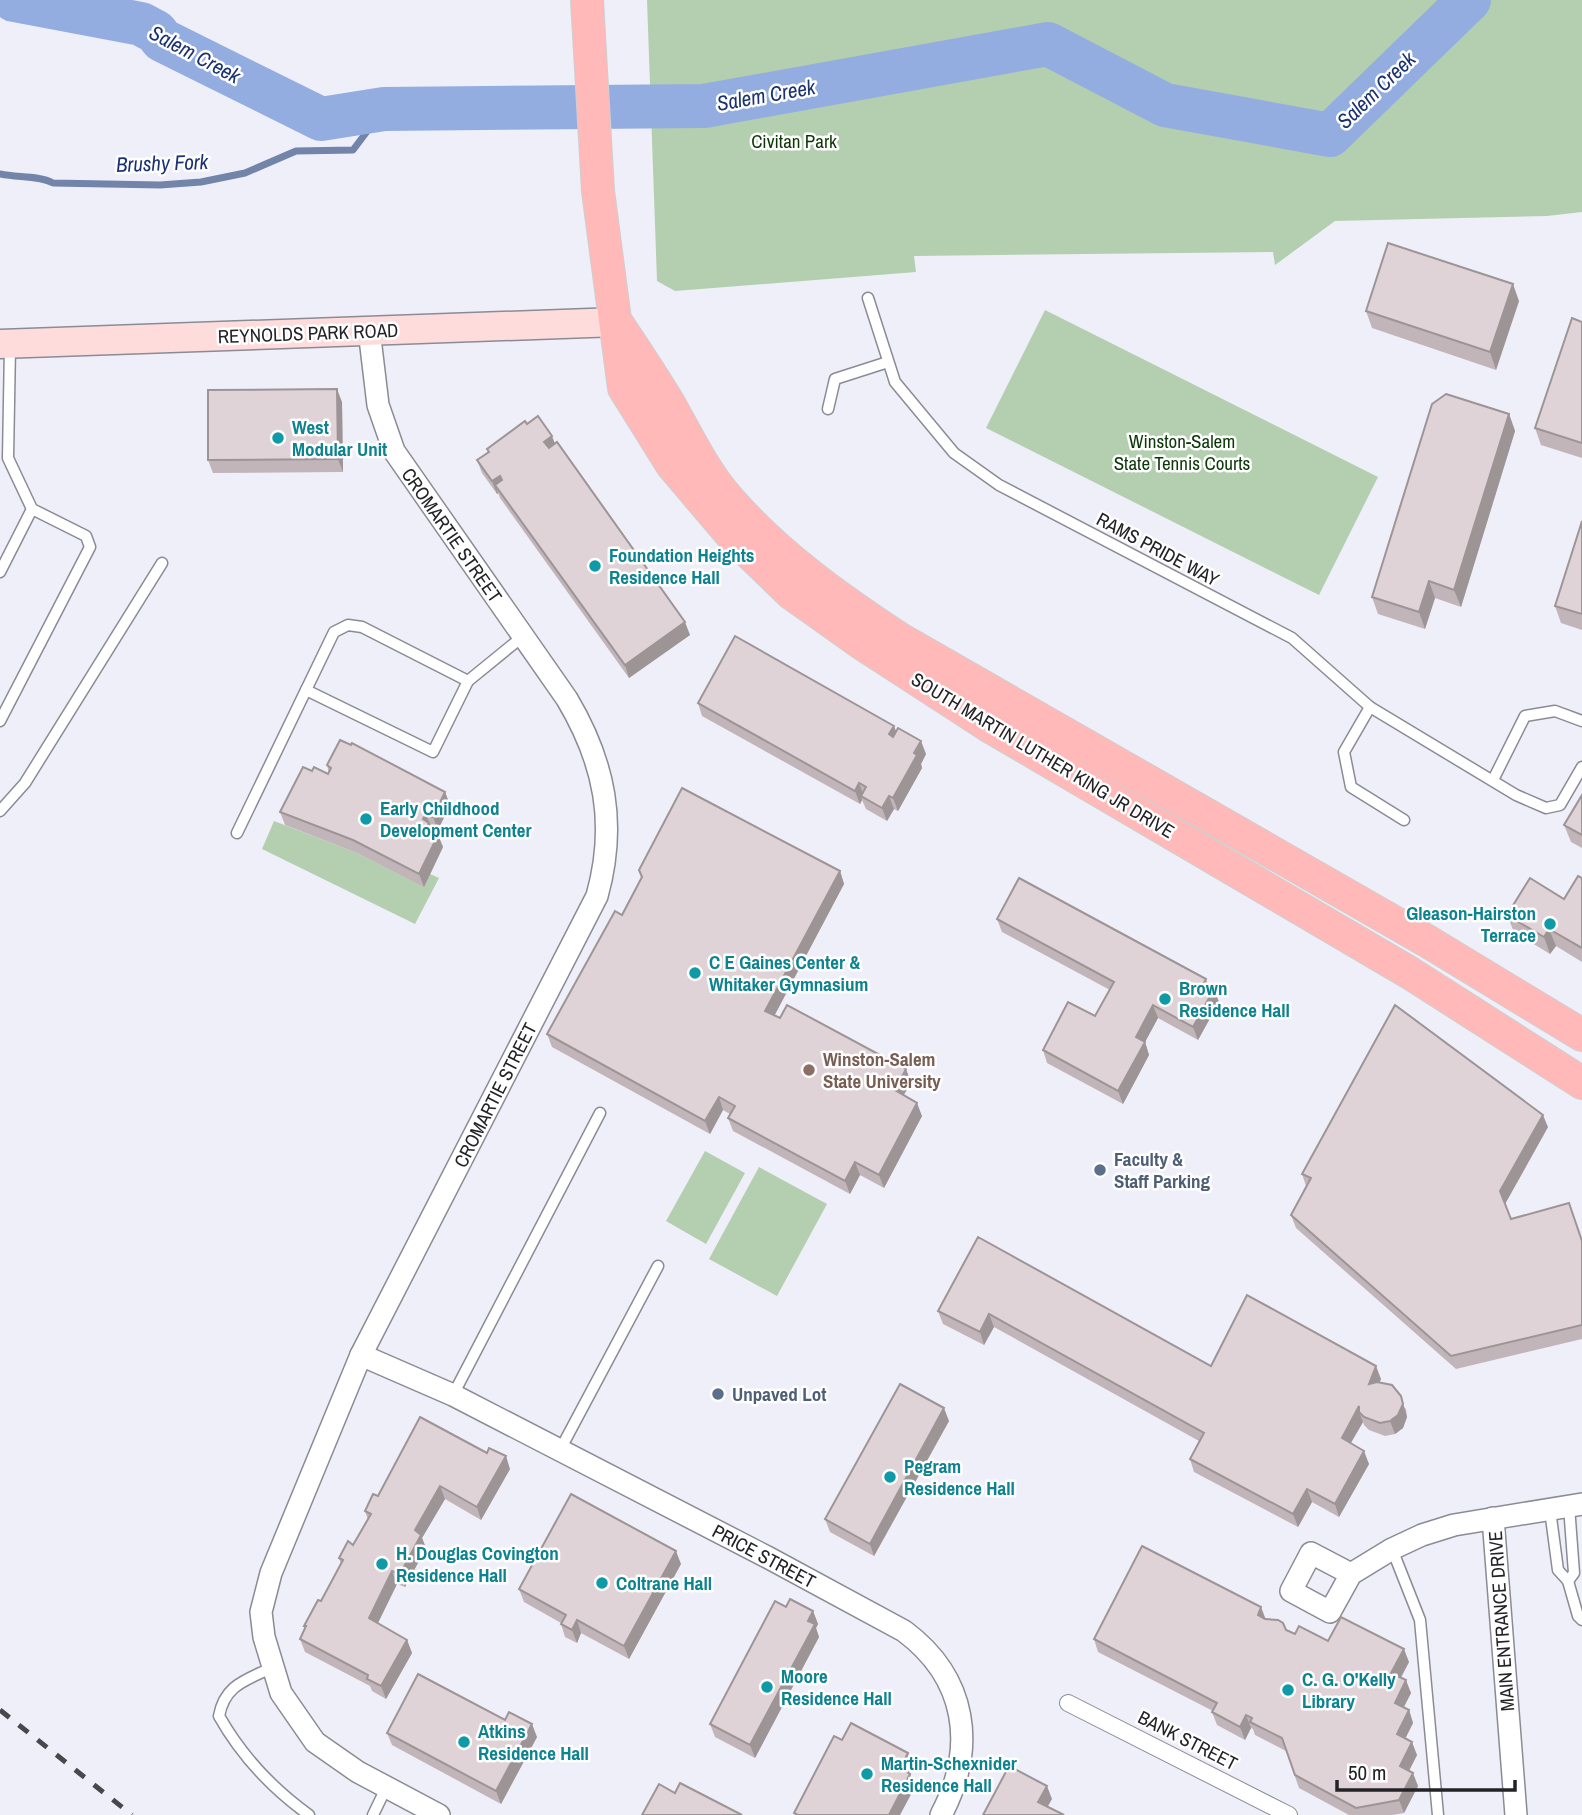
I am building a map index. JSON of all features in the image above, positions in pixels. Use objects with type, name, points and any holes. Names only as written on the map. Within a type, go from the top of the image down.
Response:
[{"type":"main road","name":"SOUTH MARTIN LUTHER KING JR DRIVE","points":[[588,8],[598,191],[624,388],[672,465],[734,538],[792,594],[860,643],[989,726],[1410,972],[1582,1083]]},
{"type":"main road","name":"SOUTH MARTIN LUTHER KING JR DRIVE","points":[[617,322],[658,385],[700,459],[729,500],[799,568],[842,601],[900,639],[1427,941],[1582,1035]]},
{"type":"main road","name":"REYNOLDS PARK ROAD","points":[[5,343],[617,322]]},
{"type":"street","name":"CROMARTIE STREET","points":[[369,330],[378,405],[394,451],[583,726],[599,766],[606,803],[608,836],[605,867],[597,896],[361,1355],[271,1573],[261,1612],[264,1637],[281,1693],[315,1742],[358,1772],[439,1815]]},
{"type":"street","name":"PRICE STREET","points":[[361,1355],[446,1391],[769,1558],[904,1631],[922,1644],[955,1693],[960,1717],[962,1754],[954,1791],[941,1815]]},
{"type":"street","name":"MAIN ENTRANCE DRIVE","points":[[1516,1815],[1493,1518],[1567,1507]]},
{"type":"street","points":[[1351,1574],[1392,1549],[1422,1535],[1454,1525],[1493,1518]]},
{"type":"street","name":"BANK STREET","points":[[1068,1703],[1289,1815]]},
{"type":"lane","name":"RAMS PRIDE WAY","points":[[868,298],[895,382],[954,453],[999,485],[1292,638],[1370,707],[1516,795],[1545,808],[1560,805],[1582,767]]},
{"type":"lane","points":[[0,721],[90,547],[86,536],[32,509],[4,460],[5,343]]},
{"type":"lane","points":[[828,409],[835,379],[888,362]]},
{"type":"lane","points":[[0,572],[32,509]]},
{"type":"lane","points":[[0,811],[25,783],[162,562]]},
{"type":"lane","points":[[237,833],[334,632],[348,625],[362,627],[468,681]]},
{"type":"lane","points":[[306,690],[433,752],[468,681],[522,637]]},
{"type":"lane","points":[[1370,707],[1343,752],[1351,787],[1404,820]]},
{"type":"lane","points":[[1493,780],[1525,716],[1555,710],[1582,721]]},
{"type":"lane","points":[[446,1391],[600,1112]]},
{"type":"lane","points":[[560,1450],[658,1266]]},
{"type":"lane","points":[[1567,1507],[1558,1570],[1568,1581],[1578,1616],[1582,1620]]},
{"type":"lane","points":[[1567,1507],[1574,1573],[1568,1581]]},
{"type":"lane","points":[[1392,1549],[1420,1620],[1438,1815]]},
{"type":"lane","points":[[273,1667],[235,1686],[222,1700],[219,1716],[229,1734],[280,1794],[309,1815]]},
{"type":"lane","points":[[373,1815],[386,1788]]},
{"type":"green space","name":"Civitan Park","points":[[647,0],[1582,0],[1582,212],[1547,216],[1335,221],[1275,265],[1273,252],[914,256],[916,272],[675,291],[657,281]]},
{"type":"green space","name":"Winston-Salem State Tennis Courts","points":[[1045,310],[1378,477],[1319,595],[986,428]]},
{"type":"green space","points":[[274,821],[357,853],[423,886],[430,874],[439,878],[415,924],[262,849]]},
{"type":"green space","points":[[705,1151],[745,1173],[706,1244],[666,1221]]},
{"type":"green space","points":[[759,1167],[827,1204],[777,1296],[709,1259]]},
{"type":"building","points":[[1388,243],[1513,284],[1490,352],[1366,311]]},
{"type":"building","points":[[1572,318],[1582,322],[1582,443],[1535,428]]},
{"type":"building","name":"West Modular Unit","points":[[337,389],[338,459],[208,460],[208,390]]},
{"type":"building","points":[[1446,394],[1509,414],[1454,590],[1429,581],[1419,612],[1372,597],[1432,404]]},
{"type":"building","name":"Foundation Heights Residence Hall","points":[[538,416],[552,436],[544,442],[549,448],[557,442],[685,622],[625,665],[495,485],[502,480],[500,476],[492,481],[477,460],[489,452],[487,449],[525,421],[527,424]]},
{"type":"building","points":[[1582,521],[1582,614],[1555,606]]},
{"type":"building","points":[[735,636],[894,726],[889,734],[893,737],[898,728],[921,741],[914,753],[917,755],[893,798],[889,796],[882,808],[861,796],[866,787],[859,783],[855,791],[698,703]]},
{"type":"building","name":"Early Childhood Development Center","points":[[340,740],[351,745],[352,743],[445,792],[433,817],[426,814],[423,819],[429,823],[426,828],[438,835],[419,874],[353,840],[280,812],[303,767],[312,771],[314,767],[328,774],[331,768],[327,765]]},
{"type":"building","name":"C E Gaines Center & Whitaker Gymnasium","points":[[682,788],[840,871],[765,1011],[780,1018],[787,1005],[906,1069],[895,1090],[917,1103],[879,1175],[855,1162],[845,1181],[728,1118],[735,1106],[719,1097],[705,1121],[547,1034],[615,911],[622,915],[642,877],[639,870]]},
{"type":"building","points":[[1582,795],[1582,835],[1564,825]]},
{"type":"building","points":[[1578,876],[1582,878],[1582,948],[1549,929],[1544,937],[1507,915],[1530,878],[1564,899]]},
{"type":"building","name":"Brown Residence Hall","points":[[1019,878],[1206,979],[1204,983],[1214,989],[1193,1027],[1153,1005],[1136,1037],[1145,1042],[1118,1091],[1043,1050],[1068,1002],[1095,1016],[1114,982],[997,919]]},
{"type":"building","points":[[1395,1005],[1543,1115],[1500,1191],[1511,1219],[1569,1203],[1582,1241],[1582,1325],[1451,1356],[1291,1215],[1311,1178],[1302,1174]]},
{"type":"building","points":[[978,1237],[1211,1366],[1247,1295],[1376,1366],[1369,1384],[1377,1382],[1392,1385],[1401,1396],[1403,1404],[1398,1415],[1390,1421],[1380,1423],[1364,1417],[1359,1412],[1359,1406],[1342,1438],[1364,1451],[1335,1504],[1307,1489],[1293,1514],[1190,1459],[1204,1433],[989,1314],[980,1332],[938,1311]]},
{"type":"building","name":"Pegram Residence Hall","points":[[900,1384],[944,1408],[870,1544],[825,1519]]},
{"type":"building","name":"H. Douglas Covington Residence Hall","points":[[420,1417],[487,1453],[489,1448],[506,1456],[477,1507],[440,1486],[415,1530],[421,1535],[400,1574],[392,1571],[369,1618],[407,1640],[381,1686],[367,1679],[368,1675],[300,1639],[318,1600],[321,1601],[343,1560],[339,1558],[348,1541],[353,1545],[371,1514],[365,1511],[373,1494],[378,1496]]},
{"type":"building","name":"Coltrane Hall","points":[[571,1494],[676,1551],[624,1646],[577,1620],[572,1630],[561,1624],[566,1615],[519,1589]]},
{"type":"building","name":"C. G. O'Kelly Library","points":[[1142,1546],[1261,1607],[1258,1615],[1265,1619],[1278,1620],[1286,1630],[1295,1634],[1299,1626],[1328,1641],[1341,1617],[1404,1649],[1391,1673],[1406,1680],[1395,1703],[1409,1710],[1397,1734],[1412,1742],[1400,1766],[1413,1773],[1399,1800],[1356,1808],[1295,1775],[1282,1738],[1250,1722],[1252,1718],[1246,1715],[1240,1727],[1212,1712],[1217,1703],[1094,1639]]},
{"type":"building","name":"Moore Residence Hall","points":[[790,1599],[813,1611],[808,1621],[815,1624],[750,1745],[710,1724],[775,1601],[786,1607]]},
{"type":"building","name":"Atkins Residence Hall","points":[[418,1674],[505,1720],[509,1712],[532,1724],[496,1791],[387,1733]]},
{"type":"building","name":"Martin-Schexnider Residence Hall","points":[[851,1723],[908,1753],[900,1768],[910,1774],[889,1815],[794,1813],[834,1736],[842,1740]]},
{"type":"building","points":[[1009,1766],[1047,1786],[1038,1802],[1064,1815],[983,1815]]},
{"type":"building","points":[[680,1783],[742,1815],[642,1815],[659,1784],[675,1793]]},
{"type":"waterway","name":"Salem Creek","points":[[14,0],[141,24],[156,32],[162,40],[321,119],[384,109],[704,106],[1048,44],[1165,105],[1330,135],[1469,0]]},
{"type":"waterway","name":"Brushy Fork","points":[[0,174],[53,183],[160,185],[201,182],[245,173],[296,151],[353,150],[384,109]]},
{"type":"railway","points":[[0,1710],[132,1815]]},
{"type":"place","name":"West Modular Unit","points":[[278,438]]},
{"type":"place","name":"Foundation Heights Residence Hall","points":[[595,566]]},
{"type":"place","name":"Early Childhood Development Center","points":[[366,819]]},
{"type":"place","name":"Gleason-Hairston Terrace","points":[[1550,924]]},
{"type":"place","name":"C E Gaines Center & Whitaker Gymnasium","points":[[695,973]]},
{"type":"place","name":"Brown Residence Hall","points":[[1165,999]]},
{"type":"place","name":"Winston-Salem State University","points":[[809,1070]]},
{"type":"place","name":"Faculty & Staff Parking","points":[[1100,1170]]},
{"type":"place","name":"Unpaved Lot","points":[[718,1394]]},
{"type":"place","name":"Pegram Residence Hall","points":[[890,1477]]},
{"type":"place","name":"H. Douglas Covington Residence Hall","points":[[382,1564]]},
{"type":"place","name":"Coltrane Hall","points":[[602,1583]]},
{"type":"place","name":"Moore Residence Hall","points":[[767,1687]]},
{"type":"place","name":"C. G. O'Kelly Library","points":[[1288,1690]]},
{"type":"place","name":"Atkins Residence Hall","points":[[464,1742]]},
{"type":"place","name":"Martin-Schexnider Residence Hall","points":[[867,1774]]}]
